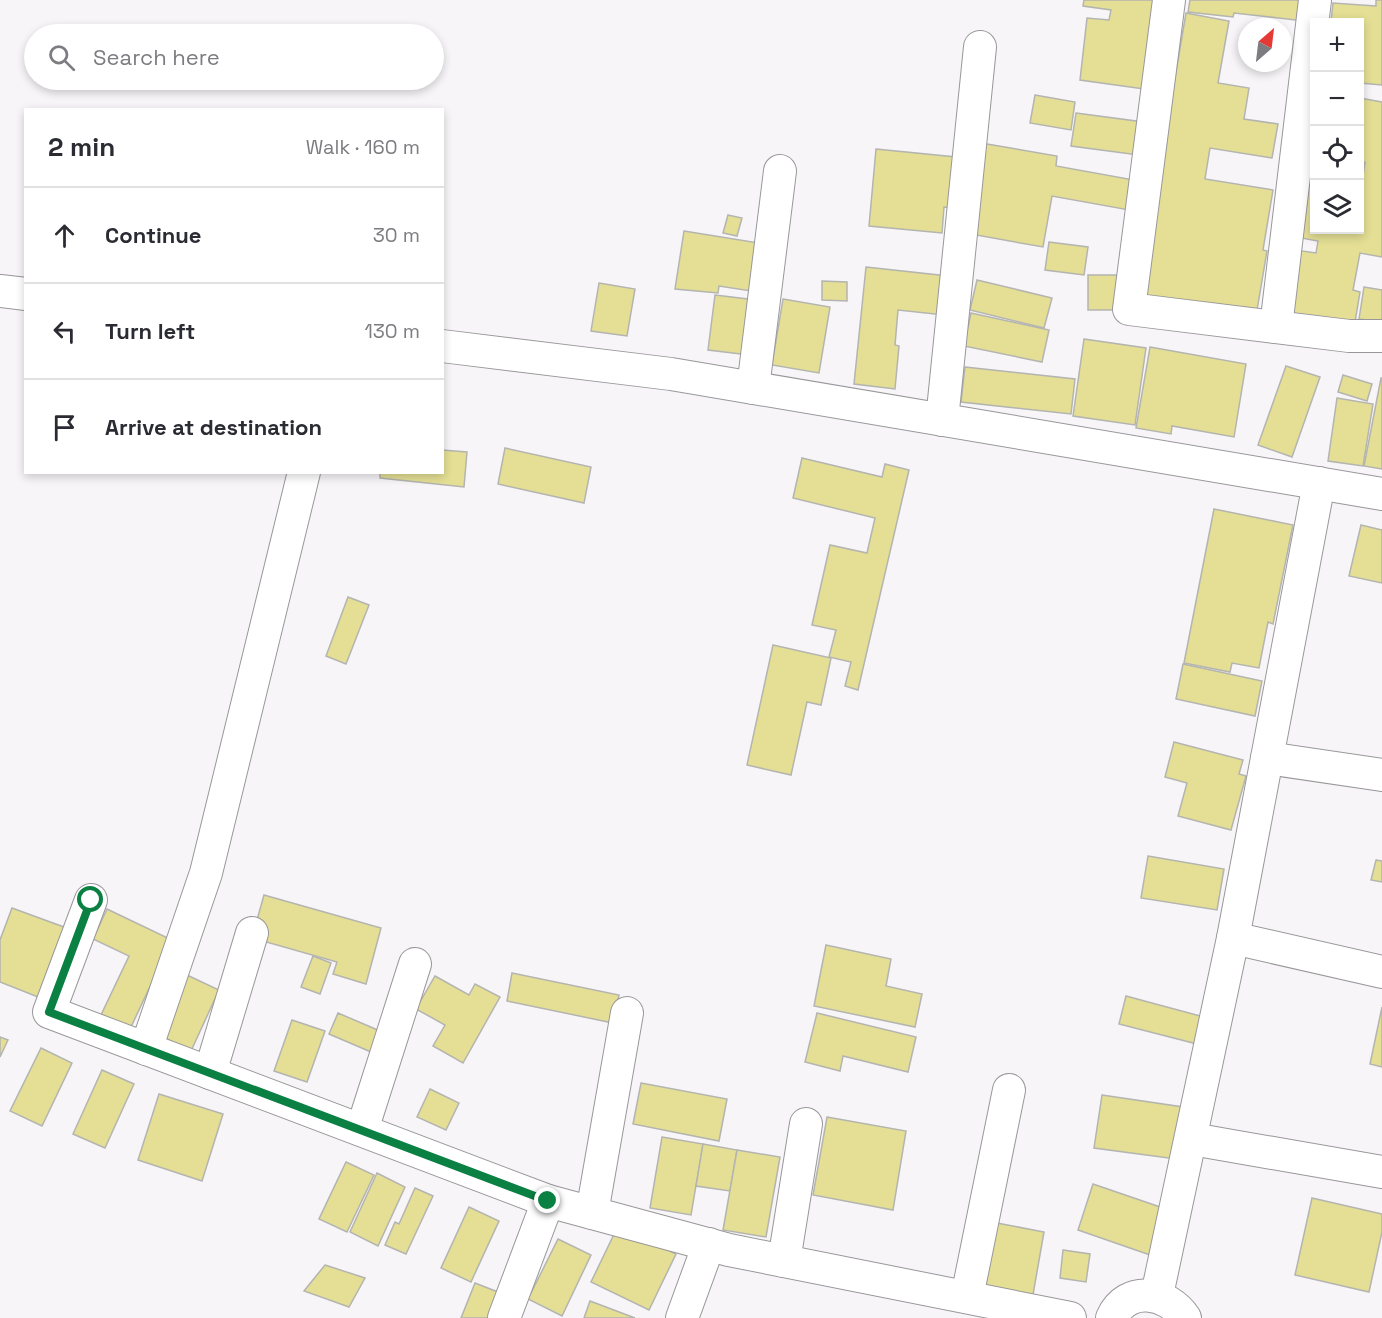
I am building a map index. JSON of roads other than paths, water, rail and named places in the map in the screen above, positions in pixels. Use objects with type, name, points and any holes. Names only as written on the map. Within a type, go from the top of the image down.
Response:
[{"type":"street","points":[[1169,0],[1129,309],[1349,336],[1382,336]]},
{"type":"street","points":[[1276,327],[1315,0]]},
{"type":"street","points":[[942,420],[980,47]]},
{"type":"street","points":[[753,388],[780,171]]},
{"type":"street","points":[[0,291],[24,294]]},
{"type":"street","points":[[444,346],[670,374],[1382,494]]},
{"type":"street","points":[[146,1049],[206,873],[304,474]]},
{"type":"street","points":[[1157,1295],[1233,938],[1319,483]]},
{"type":"street","points":[[1266,758],[1382,775]]},
{"type":"street","points":[[91,900],[49,1012],[548,1201],[709,1245],[1070,1318]]},
{"type":"street","points":[[210,1073],[252,933]]},
{"type":"street","points":[[1233,938],[1382,972]]},
{"type":"street","points":[[362,1130],[415,964]]},
{"type":"street","points":[[592,1213],[627,1013]]},
{"type":"street","points":[[967,1297],[1009,1089]]},
{"type":"street","points":[[784,1261],[806,1124]]},
{"type":"street","points":[[1192,1139],[1382,1172]]},
{"type":"street","points":[[504,1318],[548,1201]]},
{"type":"street","points":[[682,1318],[709,1245]]},
{"type":"street","points":[[1112,1318],[1122,1305],[1132,1298],[1157,1295],[1169,1300],[1185,1318]]}]
